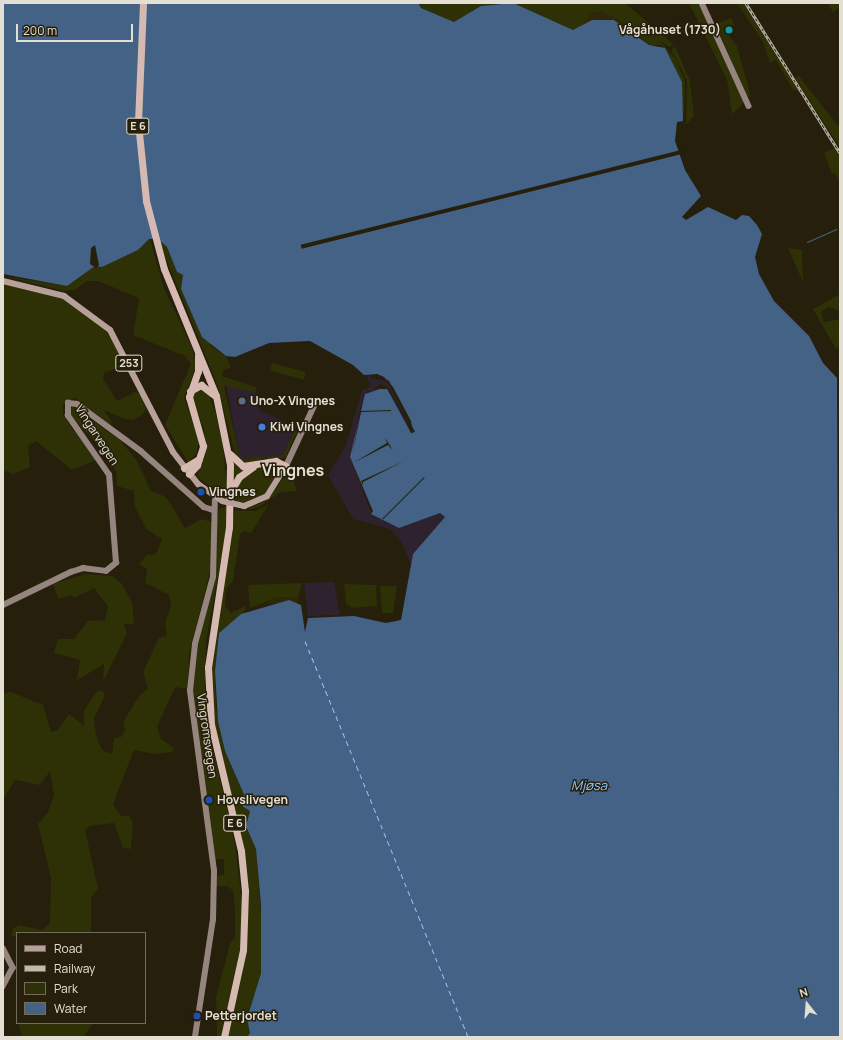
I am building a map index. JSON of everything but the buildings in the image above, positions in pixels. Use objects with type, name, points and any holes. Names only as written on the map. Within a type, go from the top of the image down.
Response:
[{"type":"highway","name":"E 6","points":[[143,3],[139,148],[146,201],[157,247],[216,396],[229,453],[231,490],[208,666],[211,724],[241,851],[245,891],[243,950],[224,1037]]},
{"type":"highway","points":[[186,471],[199,459],[202,436],[189,401],[190,391],[198,371],[198,351]]},
{"type":"highway","points":[[190,391],[201,385],[216,396]]},
{"type":"highway","points":[[229,453],[240,465],[269,462],[285,468]]},
{"type":"highway","points":[[231,490],[241,475],[256,464]]},
{"type":"main road","name":"253","points":[[3,281],[64,296],[110,330],[186,471],[219,499],[244,506],[267,496],[285,468]]},
{"type":"street","points":[[702,3],[749,106]]},
{"type":"street","name":"Vingarvegen","points":[[3,605],[67,574],[84,568],[106,571],[116,563],[110,475],[68,416],[68,403],[78,404],[191,492],[204,507],[213,510]]},
{"type":"street","points":[[285,468],[315,404]]},
{"type":"street","points":[[213,510],[219,499]]},
{"type":"street","name":"Vingromsvegen","points":[[195,1037],[212,920],[214,871],[190,692],[195,644],[213,576],[213,510]]},
{"type":"street","points":[[3,948],[13,968],[3,987]]},
{"type":"shaded area","points":[[377,374],[384,377],[405,408],[414,433],[368,390],[350,457],[371,513],[399,528],[440,513],[445,517],[413,554],[411,565],[402,543],[390,529],[353,519],[328,475],[346,445],[362,390],[370,387],[367,376]]},
{"type":"shaded area","points":[[226,384],[255,389],[259,410],[296,427],[283,456],[240,460]]},
{"type":"shaded area","points":[[334,582],[340,615],[308,616],[304,583]]},
{"type":"green space","points":[[418,3],[496,3],[454,22],[421,8]]},
{"type":"green space","points":[[513,3],[625,3],[673,44],[669,47],[660,41],[675,58],[685,81],[684,116],[681,111],[682,82],[662,45],[649,45],[626,25],[601,12],[591,14],[580,29],[573,30]]},
{"type":"green space","points":[[689,3],[697,3],[702,9],[743,98],[743,104],[732,114],[727,80]]},
{"type":"green space","points":[[737,3],[743,3],[799,91],[793,90],[776,60],[770,63],[763,42]]},
{"type":"green space","points":[[827,3],[840,3],[840,7],[833,12]]},
{"type":"green space","points":[[732,18],[734,27],[723,28],[737,46],[751,97],[746,95],[716,24]]},
{"type":"green space","points":[[675,46],[690,81],[694,115],[686,125],[687,80],[671,50]]},
{"type":"green space","points":[[798,75],[840,128],[840,148],[796,79]]},
{"type":"green space","points":[[834,148],[840,157],[840,183],[835,173],[832,174],[824,153]]},
{"type":"green space","points":[[150,239],[164,288],[193,350],[196,366],[184,398],[199,440],[196,455],[188,462],[165,425],[191,364],[185,356],[133,335],[139,298],[98,281],[87,281],[75,290],[64,291],[3,276],[67,286],[95,266],[102,267],[138,250]]},
{"type":"green space","points":[[158,239],[167,247],[177,272],[183,275],[181,289],[192,314],[212,347],[226,356],[231,367],[223,371],[222,376],[256,387],[256,392],[224,386],[240,459],[283,455],[294,431],[297,432],[285,458],[265,458],[245,464],[236,457],[217,384]]},
{"type":"green space","points":[[788,248],[802,250],[803,282]]},
{"type":"green space","points":[[3,284],[67,300],[104,328],[127,366],[105,372],[103,379],[117,401],[135,392],[140,394],[147,408],[142,415],[133,420],[124,419],[104,410],[112,422],[108,426],[75,398],[63,405],[63,415],[73,430],[99,459],[72,470],[36,441],[28,446],[30,467],[13,474],[3,470]]},
{"type":"green space","points":[[840,294],[840,311],[828,307],[821,312],[824,322],[840,319],[840,346],[836,349],[813,309]]},
{"type":"green space","points":[[272,363],[306,372],[304,380],[270,371]]},
{"type":"green space","points":[[198,387],[209,394],[216,414],[223,446],[228,500],[197,477],[206,445],[204,429],[192,398]]},
{"type":"green space","points":[[72,406],[121,441],[137,461],[151,491],[166,497],[185,528],[202,519],[211,522],[211,568],[189,654],[188,689],[175,687],[157,727],[161,739],[174,748],[172,752],[154,754],[134,750],[113,804],[121,816],[129,816],[133,822],[131,849],[123,848],[114,823],[89,826],[85,830],[98,888],[91,898],[91,932],[16,932],[16,937],[12,936],[12,930],[18,925],[42,930],[50,923],[51,878],[38,824],[48,812],[54,795],[50,771],[40,785],[15,780],[3,800],[3,693],[11,692],[43,705],[51,732],[58,730],[69,714],[84,726],[84,711],[96,692],[102,690],[105,695],[94,719],[96,735],[102,750],[112,754],[114,738],[121,737],[125,730],[123,722],[139,696],[148,689],[143,672],[159,638],[167,636],[165,623],[171,605],[169,595],[145,583],[147,569],[139,564],[147,555],[156,554],[162,539],[146,529],[135,507],[134,491],[117,486],[116,471],[108,456],[70,415]]},
{"type":"green space","points":[[233,462],[246,468],[234,480]]},
{"type":"green space","points":[[268,465],[278,474],[265,494],[248,503],[235,502],[239,480],[254,468]]},
{"type":"green space","points":[[287,474],[293,478],[297,491],[280,492],[261,506],[246,509],[266,501]]},
{"type":"green space","points":[[269,504],[251,533],[243,531],[240,535],[233,581],[226,589],[225,606],[231,613],[245,606],[245,611],[219,633],[215,671],[216,706],[225,751],[246,799],[242,806],[250,810],[246,823],[256,849],[261,914],[261,973],[247,1019],[250,1033],[247,1037],[228,1037],[243,972],[248,894],[212,709],[212,657],[235,510],[255,511]]},
{"type":"green space","points":[[225,507],[228,508],[223,549],[206,641],[205,687],[212,745],[235,844],[242,903],[240,948],[221,1037],[217,1037],[216,998],[230,943],[235,938],[235,908],[233,891],[228,886],[216,886],[216,876],[224,875],[224,859],[215,859],[192,689],[201,628],[214,583],[216,523],[219,509]]},
{"type":"green space","points":[[86,574],[112,576],[122,584],[132,602],[134,624],[124,624],[127,633],[103,682],[104,664],[77,680],[80,660],[54,653],[58,639],[74,639],[88,621],[105,620],[108,606],[94,588],[74,598],[71,595],[58,599],[53,584]]},
{"type":"green space","points":[[302,583],[298,598],[279,597],[250,608],[248,585]]},
{"type":"green space","points":[[344,584],[376,585],[377,606],[352,608],[346,604]]},
{"type":"green space","points":[[380,586],[397,586],[393,613],[382,613]]},
{"type":"green space","points":[[18,1024],[92,1024],[84,1037],[22,1037]]},
{"type":"sand","points":[[601,12],[614,17],[628,27],[608,19],[584,23],[591,14]]},
{"type":"sand","points":[[279,597],[298,598],[299,603],[268,604],[252,610]]},
{"type":"water","name":"Mjøsa","points":[[3,3],[418,3],[421,8],[454,22],[481,6],[513,3],[573,30],[592,20],[614,20],[649,45],[665,48],[682,82],[683,121],[677,122],[675,141],[685,170],[701,196],[682,217],[686,220],[708,207],[736,220],[742,215],[749,216],[757,225],[762,234],[755,257],[759,274],[774,301],[809,336],[823,363],[837,378],[840,1037],[247,1037],[250,1033],[247,1019],[261,973],[261,905],[256,849],[246,826],[250,811],[242,806],[246,799],[225,751],[218,721],[215,671],[219,633],[241,614],[289,600],[301,605],[305,632],[308,618],[354,616],[386,623],[401,620],[413,554],[445,517],[440,513],[399,528],[371,514],[373,511],[350,457],[365,394],[386,387],[411,433],[415,432],[389,381],[377,374],[364,375],[353,365],[310,341],[269,343],[235,357],[226,356],[202,337],[181,289],[183,275],[177,272],[167,247],[158,239],[149,239],[138,250],[102,267],[95,266],[67,286],[3,274]]},
{"type":"pier","points":[[681,150],[682,154],[302,249],[301,245]]},
{"type":"pier","points":[[95,245],[99,265],[96,268],[90,264],[91,248]]},
{"type":"pier","points":[[377,374],[384,377],[393,387],[411,421],[413,434],[388,389],[373,389],[380,384],[389,388],[411,427],[388,382],[370,377]]},
{"type":"pier","points":[[362,400],[361,411],[391,411],[361,412],[352,456]]},
{"type":"pier","points":[[385,438],[393,450],[388,445],[353,463],[387,443]]},
{"type":"pier","points":[[404,461],[363,482],[363,485],[361,481]]},
{"type":"pier","points":[[424,477],[425,478],[383,519]]},
{"type":"waterway","points":[[807,242],[836,229]]},
{"type":"ferry route","points":[[305,641],[468,1037]]},
{"type":"railway","points":[[746,3],[840,153]]},
{"type":"place","name":"Vågåhuset (1730)","points":[[729,30]]},
{"type":"place","name":"Uno-X Vingnes","points":[[242,401]]},
{"type":"place","name":"Kiwi Vingnes","points":[[262,427]]},
{"type":"place","name":"Vingnes","points":[[201,492]]},
{"type":"place","name":"Hovslivegen","points":[[209,800]]},
{"type":"place","name":"Petterjordet","points":[[197,1016]]},
{"type":"district","name":"Vingnes","points":[[293,470]]}]
